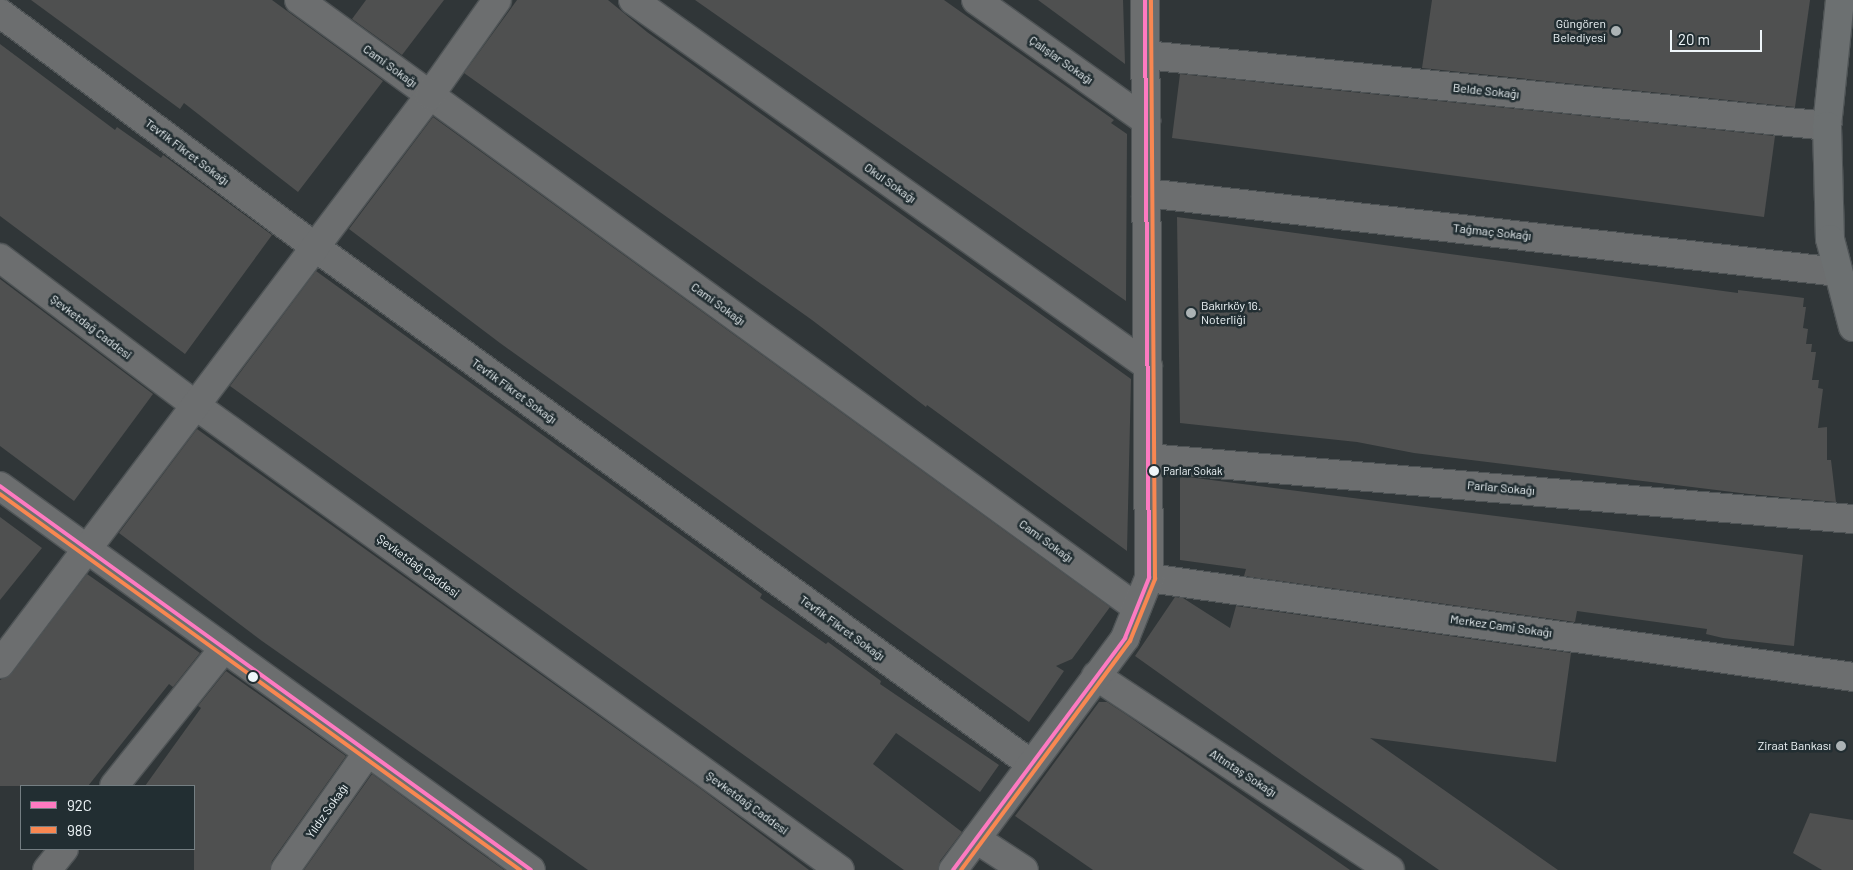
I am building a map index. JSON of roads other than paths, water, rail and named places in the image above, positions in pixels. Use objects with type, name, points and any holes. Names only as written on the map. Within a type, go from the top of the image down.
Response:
[{"type":"main road","points":[[1840,0],[1827,126],[1830,239],[1853,327]]},
{"type":"street","name":"Cami Sokağı","points":[[299,0],[1137,608]]},
{"type":"street","points":[[0,664],[430,95],[497,0]]},
{"type":"street","name":"Okul Sokağı","points":[[633,0],[1148,366]]},
{"type":"street","name":"Çalışlar Sokağı","points":[[976,0],[1146,121]]},
{"type":"street","points":[[953,870],[1125,638],[1149,578],[1145,0]]},
{"type":"street","name":"Tevfik Fikret Sokağı","points":[[0,13],[315,247],[1031,764]]},
{"type":"street","name":"Belde Sokağı","points":[[1146,55],[1827,126]]},
{"type":"street","name":"Tağmaç Sokağı","points":[[1146,193],[1838,272]]},
{"type":"street","name":"Şevketdağ Caddesi","points":[[0,258],[194,405],[840,870]]},
{"type":"street","name":"Parlar Sokağı","points":[[1148,458],[1853,519]]},
{"type":"street","points":[[0,486],[531,870]]},
{"type":"street","name":"Merkez Cami Sokağı","points":[[1149,578],[1853,677]]},
{"type":"street","points":[[115,785],[224,648]]},
{"type":"street","name":"Altıntaş Sokağı","points":[[1096,676],[1390,870]]},
{"type":"street","name":"Yıldız Sokağı","points":[[285,870],[368,752]]},
{"type":"street","points":[[976,839],[1024,870]]},
{"type":"street","points":[[47,870],[63,850]]},
{"type":"place","name":"Güngören Belediyesi","points":[[1616,31]]},
{"type":"place","name":"Bakırköy 16. Noterliği","points":[[1191,313]]},
{"type":"place","name":"Parlar Sokak","points":[[1154,471]]},
{"type":"place","name":"Ziraat Bankası","points":[[1841,746]]}]
